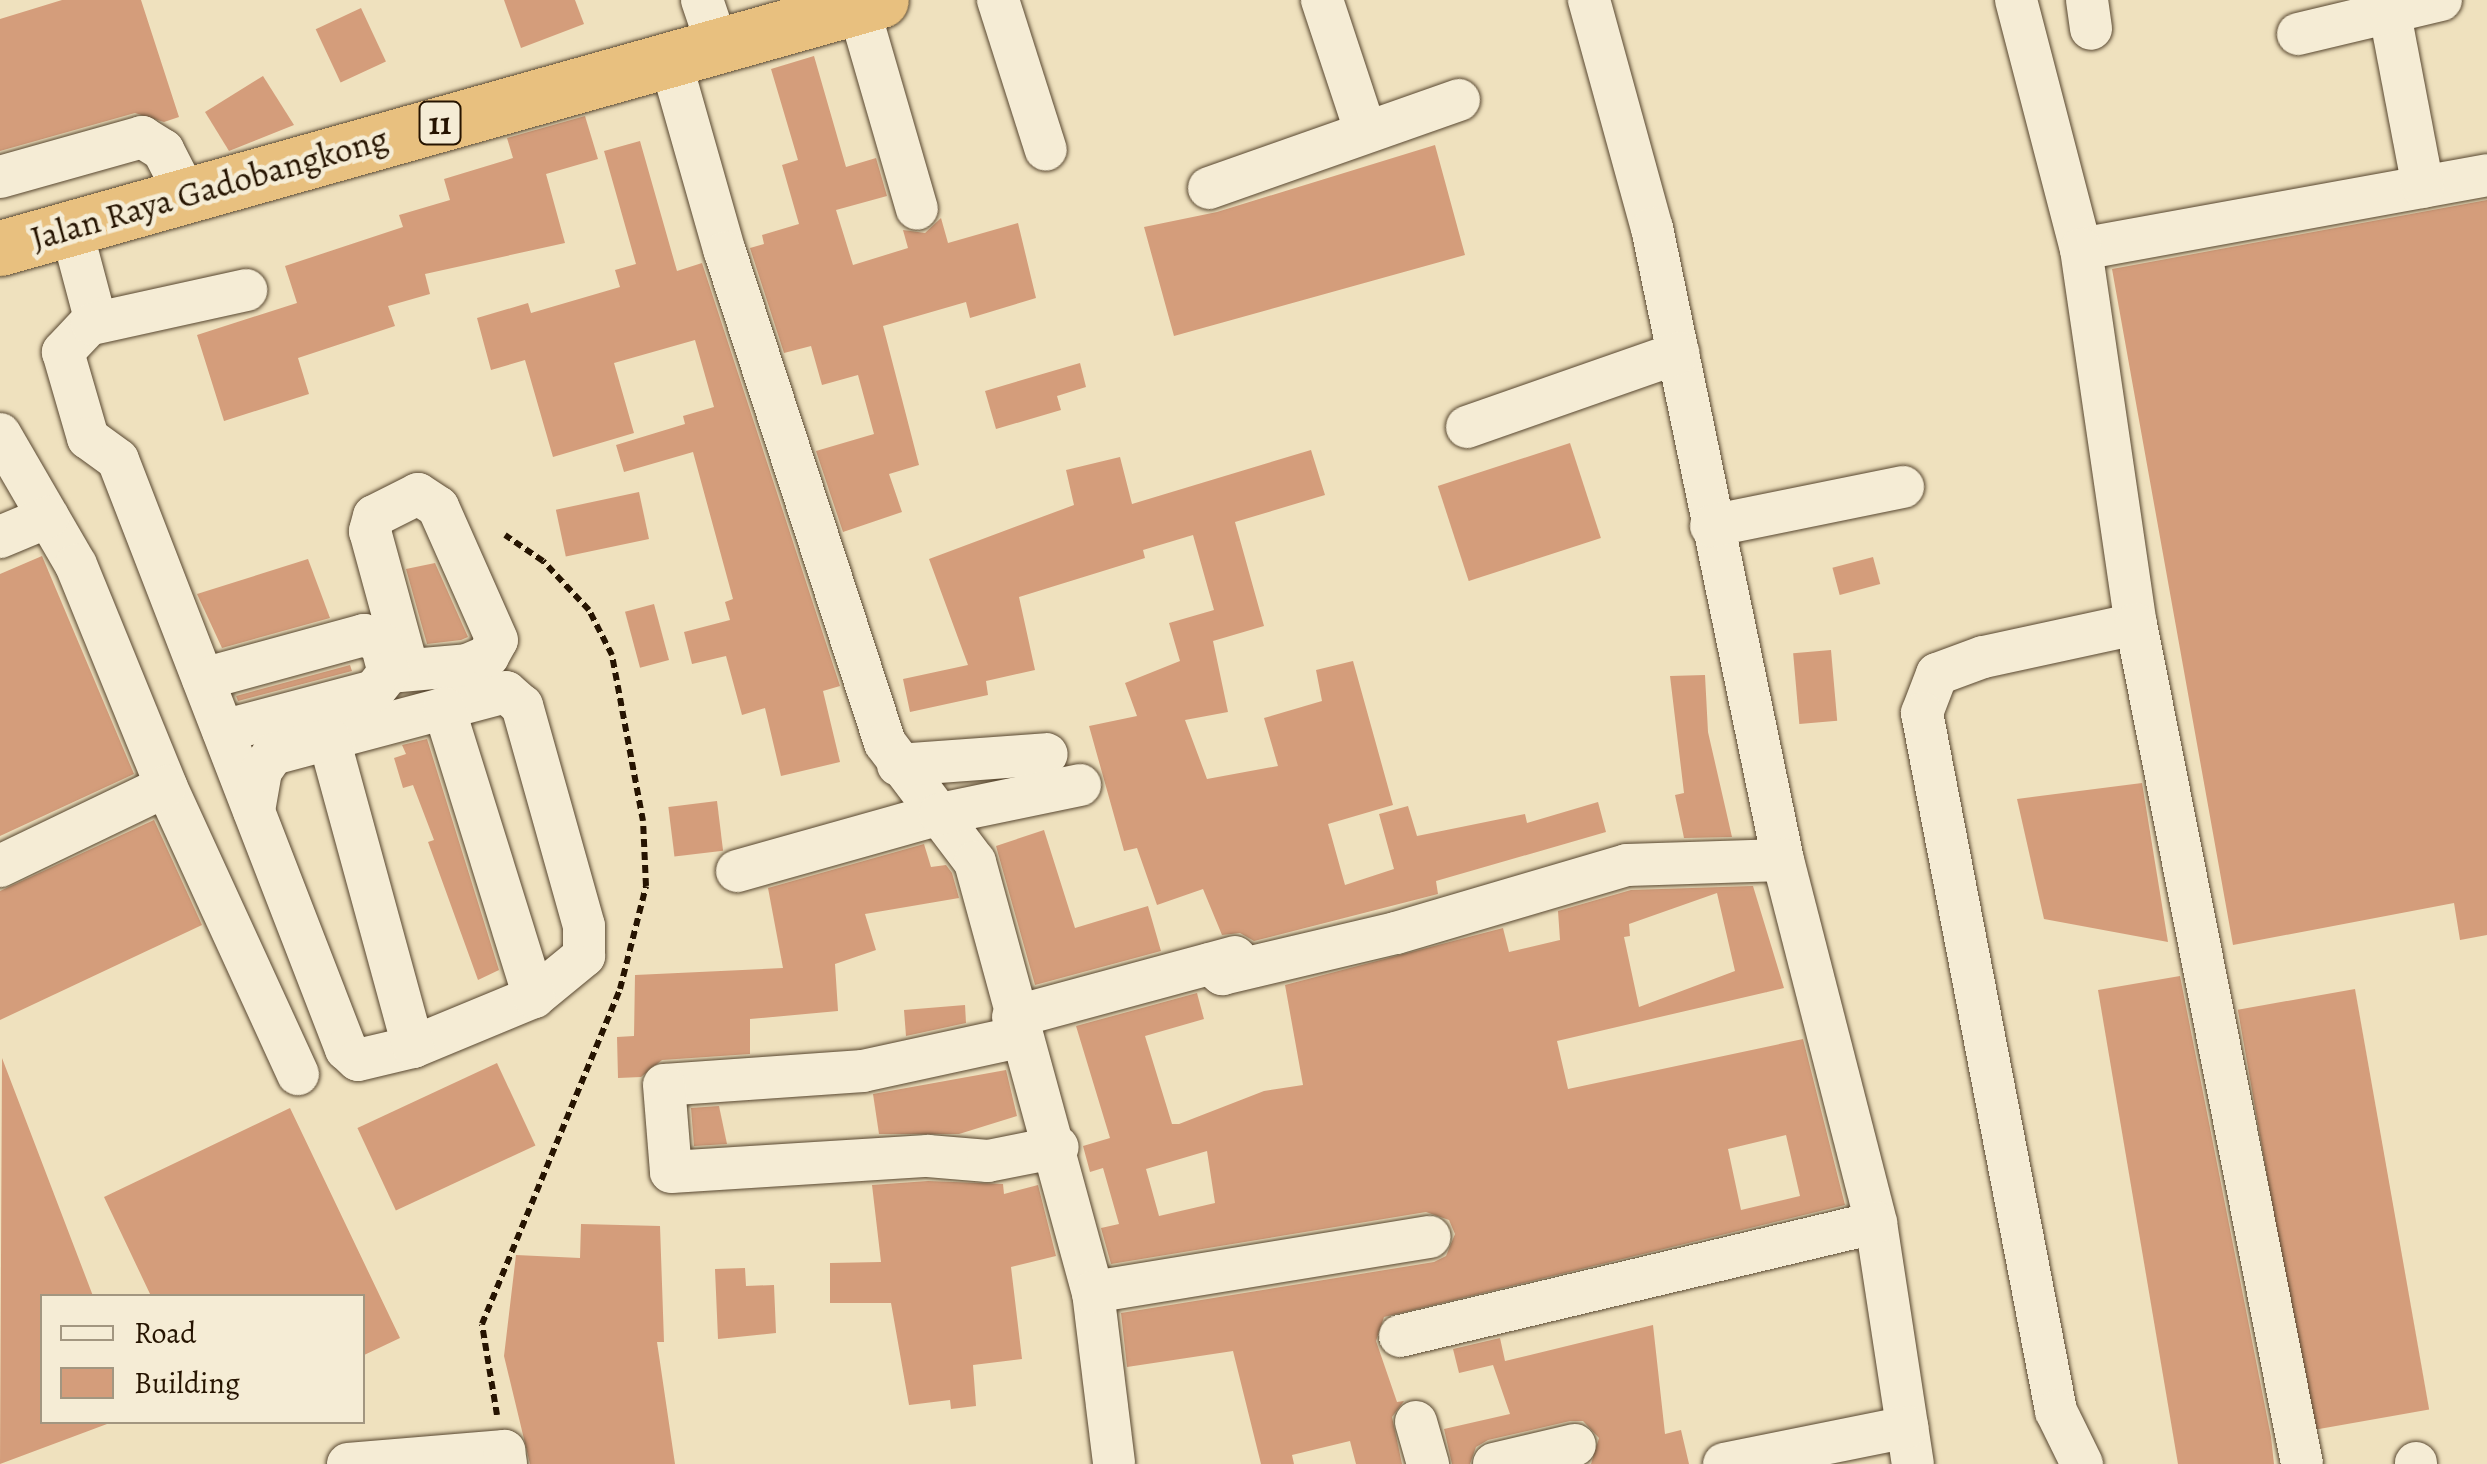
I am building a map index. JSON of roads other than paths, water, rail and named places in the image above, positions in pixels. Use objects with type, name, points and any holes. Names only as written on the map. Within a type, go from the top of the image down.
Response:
[{"type":"highway","name":"Jalan Raya Gadobangkong","points":[[0,248],[186,195],[696,33],[869,3]]},
{"type":"street","points":[[998,0],[1046,150]]},
{"type":"street","points":[[1322,0],[1365,130]]},
{"type":"street","points":[[1589,0],[1652,228],[1783,860],[1876,1223],[1910,1445],[1724,1464]]},
{"type":"street","points":[[2016,0],[2081,249],[2136,624],[2302,1464]]},
{"type":"street","points":[[2298,34],[2441,0]]},
{"type":"street","points":[[869,3],[917,209]]},
{"type":"street","points":[[2390,14],[2423,187]]},
{"type":"street","points":[[696,33],[725,252],[898,765],[975,862],[1016,1028],[1058,1147],[1093,1292],[1114,1464]]},
{"type":"street","points":[[1209,188],[1459,100]]},
{"type":"street","points":[[0,177],[142,138],[162,150],[186,195]]},
{"type":"street","points":[[2081,249],[2487,176]]},
{"type":"street","points":[[71,228],[88,284],[92,324]]},
{"type":"street","points":[[246,290],[92,324],[67,340],[62,352],[88,438],[116,455],[346,1049],[366,1060],[413,1047],[534,997],[584,956],[584,926],[522,706],[506,692],[273,754],[261,771],[254,811]]},
{"type":"street","points":[[1467,427],[1678,353]]},
{"type":"street","points":[[0,434],[76,565],[166,786],[298,1074]]},
{"type":"street","points":[[1712,526],[1903,487]]},
{"type":"street","points":[[0,537],[48,517]]},
{"type":"street","points":[[2082,1464],[2056,1411],[1922,714],[1938,674],[1983,656],[2136,624]]},
{"type":"street","points":[[203,679],[364,635],[380,643],[398,671],[374,691],[223,731]]},
{"type":"street","points":[[444,708],[534,997]]},
{"type":"street","points":[[329,739],[413,1047]]},
{"type":"street","points":[[898,765],[1047,754]]},
{"type":"street","points":[[0,866],[166,786]]},
{"type":"street","points":[[737,871],[940,814],[1080,786]]},
{"type":"street","points":[[1210,964],[1222,974],[1377,937],[1627,865],[1783,860]]},
{"type":"street","points":[[1058,1147],[988,1161],[928,1156],[671,1172],[664,1085],[863,1071],[1016,1028],[1259,950]]},
{"type":"street","points":[[1400,1336],[1876,1223]]},
{"type":"street","points":[[1093,1292],[1430,1238]]},
{"type":"street","points":[[1416,1422],[1428,1464]]},
{"type":"street","points":[[1494,1464],[1575,1445]]},
{"type":"street","points":[[348,1464],[504,1452],[506,1464]]}]
